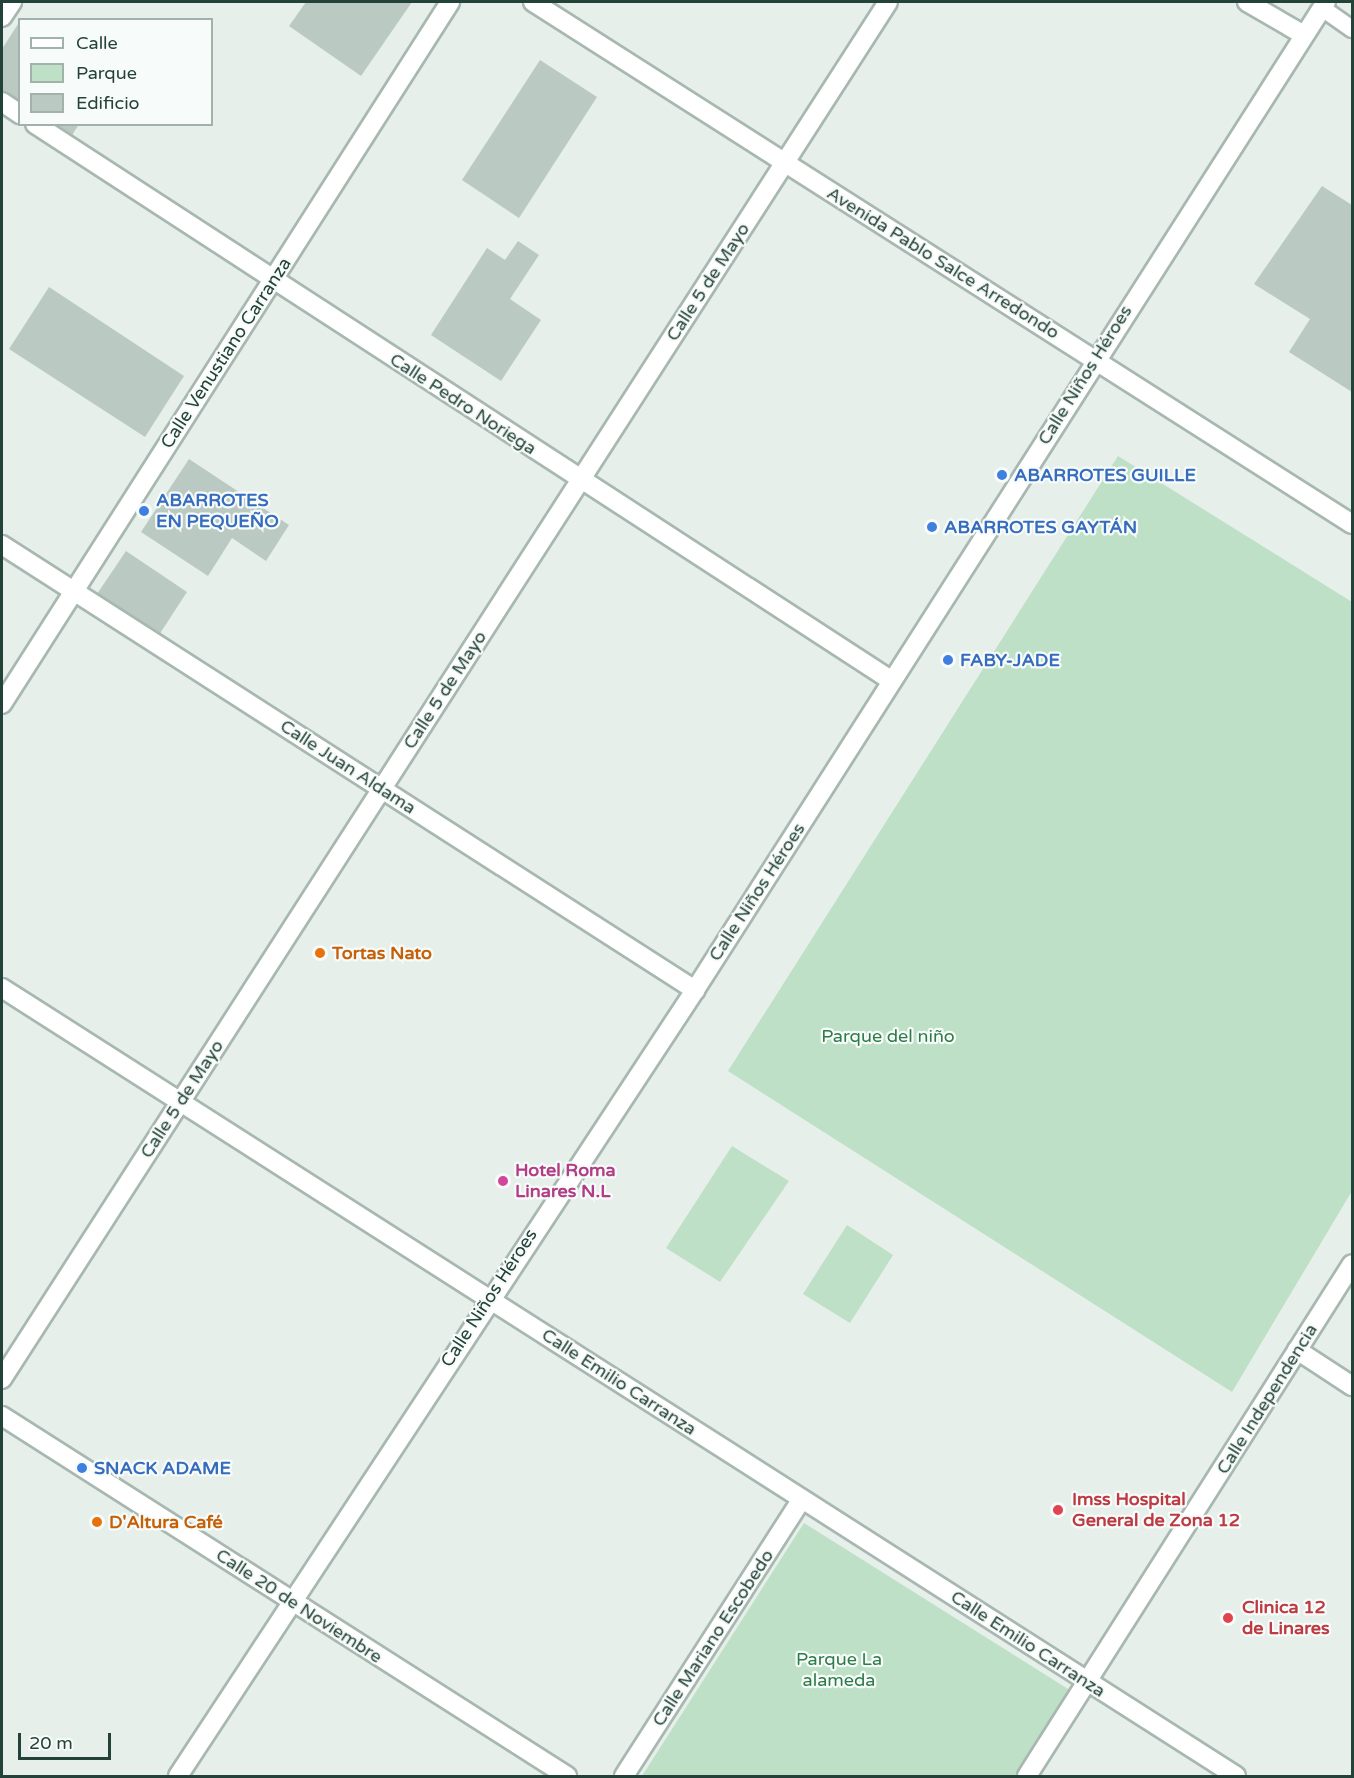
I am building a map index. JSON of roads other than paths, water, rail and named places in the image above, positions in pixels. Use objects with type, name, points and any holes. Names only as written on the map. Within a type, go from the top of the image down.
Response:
[{"type":"street","points":[[2,17],[12,2]]},
{"type":"street","name":"Calle Venustiano Carranza","points":[[2,704],[450,2]]},
{"type":"street","name":"Avenida Pablo Salce Arredondo","points":[[533,2],[1353,524]]},
{"type":"street","name":"Calle 5 de Mayo","points":[[2,1379],[888,2]]},
{"type":"street","points":[[1247,2],[1304,35]]},
{"type":"street","name":"Calle Niños Héroes","points":[[178,1776],[488,1299],[695,990],[1095,360],[1324,5]]},
{"type":"street","points":[[2,102],[18,113]]},
{"type":"street","name":"Calle Pedro Noriega","points":[[38,126],[271,282],[892,681]]},
{"type":"street","name":"Calle Juan Aldama","points":[[2,545],[695,990]]},
{"type":"street","name":"Calle Emilio Carranza","points":[[2,988],[1236,1776]]},
{"type":"street","name":"Calle Independencia","points":[[1027,1776],[1353,1264]]},
{"type":"street","points":[[1298,1350],[1353,1386]]},
{"type":"street","name":"Calle 20 de Noviembre","points":[[2,1416],[567,1776]]},
{"type":"street","name":"Calle Mariano Escobedo","points":[[624,1776],[802,1499]]},
{"type":"lane","points":[[1324,5],[1353,28]]},
{"type":"place","name":"ABARROTES GUILLE","points":[[1002,475]]},
{"type":"place","name":"ABARROTES EN PEQUEÑO","points":[[144,511]]},
{"type":"place","name":"ABARROTES GAYTÁN","points":[[932,527]]},
{"type":"place","name":"FABY-JADE","points":[[948,660]]},
{"type":"place","name":"Tortas Nato","points":[[320,953]]},
{"type":"place","name":"Hotel Roma Linares N.L","points":[[503,1181]]},
{"type":"place","name":"SNACK ADAME","points":[[82,1468]]},
{"type":"place","name":"Imss Hospital General de Zona 12","points":[[1058,1510]]},
{"type":"place","name":"D'Altura Café","points":[[97,1522]]},
{"type":"place","name":"Clinica 12 de Linares","points":[[1228,1618]]},
{"type":"park label","name":"Parque del niño","points":[[888,1036]]},
{"type":"park label","name":"Parque La alameda","points":[[839,1670]]}]
